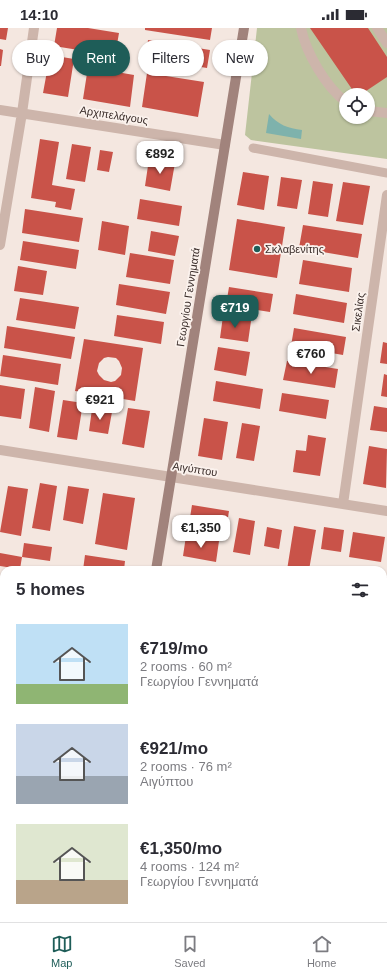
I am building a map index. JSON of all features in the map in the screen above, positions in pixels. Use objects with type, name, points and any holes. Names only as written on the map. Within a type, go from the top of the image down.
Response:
[{"type":"main road","name":"Γεωργίου Γεννηματά","points":[[157,566],[244,28]]},
{"type":"street","points":[[0,245],[22,113],[34,28]]},
{"type":"street","points":[[301,28],[304,40],[317,66],[331,88],[339,95]]},
{"type":"street","points":[[377,28],[387,43]]},
{"type":"street","name":"Αρχιπελάγους","points":[[0,110],[225,144]]},
{"type":"street","points":[[375,112],[387,113]]},
{"type":"street","name":"Σικελίας","points":[[343,504],[387,195]]},
{"type":"street","name":"Αιγύπτου","points":[[0,450],[387,511]]},
{"type":"lane","points":[[252,148],[387,173]]},
{"type":"green space","points":[[257,28],[387,28],[387,159],[251,140],[245,135],[252,76],[268,76],[268,40],[256,40]]},
{"type":"water","points":[[269,114],[276,121],[284,125],[302,130],[301,139],[266,133]]},
{"type":"building","points":[[0,28],[8,28],[6,40],[0,39]]},
{"type":"building","points":[[57,28],[88,28],[119,33],[118,40],[72,40],[72,49],[64,48],[64,40],[55,40]]},
{"type":"building","points":[[145,28],[212,28],[210,40],[145,30]]},
{"type":"building","points":[[310,28],[368,28],[387,57],[387,77],[370,88],[351,88]]},
{"type":"building","points":[[0,49],[3,50],[1,66],[0,66]]},
{"type":"building","points":[[204,49],[210,50],[207,68],[204,68]]},
{"type":"building","points":[[64,57],[72,59],[72,72],[68,97],[43,93],[46,76],[64,76]]},
{"type":"building","points":[[134,75],[130,107],[83,99],[87,76]]},
{"type":"building","points":[[147,76],[166,76],[204,82],[198,117],[142,107]]},
{"type":"building","points":[[40,139],[59,142],[52,185],[75,189],[71,210],[55,207],[56,202],[31,198]]},
{"type":"building","points":[[72,144],[91,147],[85,182],[66,179]]},
{"type":"building","points":[[100,150],[113,152],[109,172],[97,170]]},
{"type":"building","points":[[149,159],[175,163],[170,191],[145,186]]},
{"type":"building","points":[[243,172],[269,176],[264,210],[237,205]]},
{"type":"building","points":[[281,177],[302,180],[297,209],[277,206]]},
{"type":"building","points":[[313,181],[333,184],[328,217],[308,214]]},
{"type":"building","points":[[343,182],[370,186],[363,225],[336,221]]},
{"type":"building","points":[[140,199],[182,206],[179,226],[137,219]]},
{"type":"building","points":[[25,209],[83,218],[79,242],[22,233]]},
{"type":"building","name":"Σκλαβενίτης","points":[[237,219],[285,227],[277,278],[229,270]]},
{"type":"building","points":[[102,221],[129,226],[125,255],[98,250]]},
{"type":"building","points":[[303,225],[362,234],[358,258],[299,248]]},
{"type":"building","points":[[151,231],[179,236],[175,256],[148,251]]},
{"type":"building","points":[[23,241],[79,250],[76,269],[20,260]]},
{"type":"building","points":[[130,253],[174,260],[170,284],[126,277]]},
{"type":"building","points":[[303,260],[352,268],[349,292],[299,284]]},
{"type":"building","points":[[18,266],[47,271],[43,295],[14,291]]},
{"type":"building","points":[[119,284],[170,292],[166,314],[116,305]]},
{"type":"building","points":[[229,287],[273,294],[270,312],[226,305]]},
{"type":"building","points":[[296,294],[347,303],[344,323],[293,314]]},
{"type":"building","points":[[20,298],[79,307],[75,329],[16,320]]},
{"type":"building","points":[[117,315],[164,322],[161,344],[114,336]]},
{"type":"building","points":[[223,316],[251,321],[248,342],[220,338]]},
{"type":"building","points":[[7,326],[75,337],[71,359],[4,348]]},
{"type":"building","points":[[294,328],[346,337],[343,355],[291,346]]},
{"type":"building","points":[[84,339],[143,348],[135,401],[75,391]],"holes":[[[104,358],[116,358],[122,368],[121,375],[115,381],[111,382],[104,380],[97,371],[99,363]]]},
{"type":"building","points":[[383,342],[387,343],[387,364],[380,363]]},
{"type":"building","points":[[218,347],[250,352],[246,376],[214,370]]},
{"type":"building","points":[[3,355],[61,364],[58,385],[0,376]]},
{"type":"building","points":[[287,361],[338,369],[335,388],[283,380]]},
{"type":"building","points":[[384,374],[387,375],[387,397],[381,396]]},
{"type":"building","points":[[216,381],[263,389],[260,409],[213,401]]},
{"type":"building","points":[[0,385],[25,389],[21,419],[0,416]]},
{"type":"building","points":[[35,387],[55,391],[49,432],[29,428]]},
{"type":"building","points":[[282,393],[329,400],[326,419],[279,411]]},
{"type":"building","points":[[63,400],[83,403],[77,440],[57,437]]},
{"type":"building","points":[[374,406],[387,408],[387,432],[370,430]]},
{"type":"building","points":[[128,408],[150,411],[144,448],[122,444]]},
{"type":"building","points":[[92,409],[112,412],[108,434],[89,431]]},
{"type":"building","points":[[204,418],[228,422],[222,460],[198,456]]},
{"type":"building","points":[[242,423],[260,426],[254,461],[236,458]]},
{"type":"building","points":[[308,435],[326,438],[320,476],[293,472],[296,450],[306,451]]},
{"type":"building","points":[[369,446],[387,449],[386,488],[363,484]]},
{"type":"building","points":[[40,483],[57,486],[50,531],[32,528]]},
{"type":"building","points":[[8,486],[28,489],[21,536],[0,532]]},
{"type":"building","points":[[68,486],[89,489],[83,524],[63,520]]},
{"type":"building","points":[[103,493],[135,498],[127,550],[95,544]]},
{"type":"building","points":[[192,505],[229,511],[226,530],[189,524]]},
{"type":"building","points":[[239,518],[255,521],[250,555],[233,552]]},
{"type":"building","points":[[294,526],[316,530],[310,566],[288,566]]},
{"type":"building","points":[[267,527],[282,530],[279,549],[264,546]]},
{"type":"building","points":[[324,527],[344,530],[341,552],[321,549]]},
{"type":"building","points":[[353,532],[385,537],[381,562],[349,557]]},
{"type":"building","points":[[186,536],[219,541],[216,562],[183,556]]},
{"type":"building","points":[[24,543],[52,547],[50,561],[22,557]]},
{"type":"building","points":[[0,553],[22,557],[20,566],[0,566]]},
{"type":"building","points":[[85,555],[125,561],[124,566],[84,566]]},
{"type":"place","name":"Σκλαβενίτης","points":[[257,249]]}]
